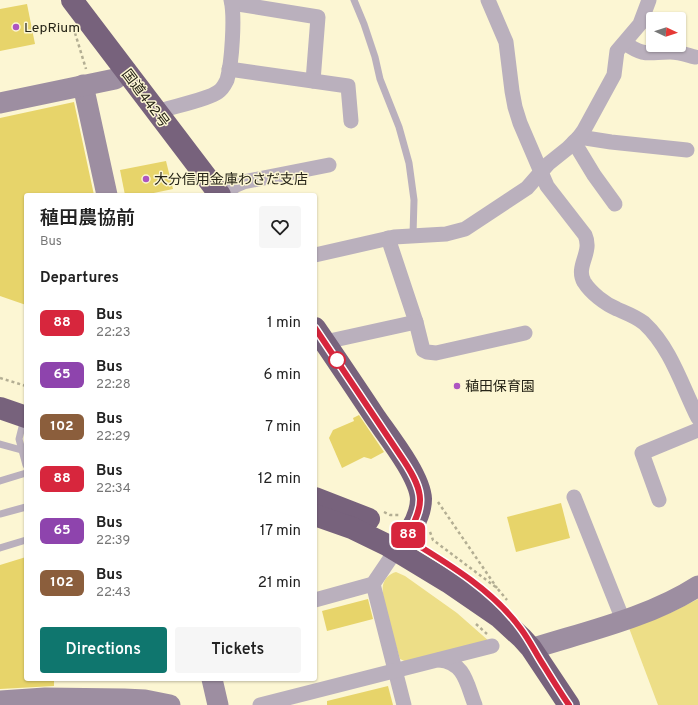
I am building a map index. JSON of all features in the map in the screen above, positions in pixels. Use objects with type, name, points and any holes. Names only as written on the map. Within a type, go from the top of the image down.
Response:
[{"type":"highway","name":"国道442号","points":[[72,0],[218,193]]},
{"type":"highway","points":[[320,335],[404,461],[418,486],[421,498],[420,506],[414,525],[401,544]]},
{"type":"highway","points":[[0,393],[24,411]]},
{"type":"highway","points":[[0,408],[24,412]]},
{"type":"highway","points":[[317,499],[367,519],[448,582],[499,617],[522,638],[538,656],[569,705]]},
{"type":"highway","points":[[317,517],[401,544]]},
{"type":"street","points":[[488,0],[506,42],[512,91],[517,115],[547,186],[588,241],[588,248],[581,271],[584,282],[605,302],[616,309],[636,317],[660,341],[678,373],[698,418]]},
{"type":"street","points":[[317,255],[388,238],[413,235],[446,234],[465,229],[527,188],[548,164],[577,139],[593,116],[614,75],[617,51],[640,24],[649,0]]},
{"type":"street","points":[[157,113],[218,93],[222,89],[227,80],[229,69],[233,18],[231,2],[318,17],[313,81]]},
{"type":"street","points":[[625,43],[641,52],[651,54],[670,52],[681,53],[695,57]]},
{"type":"street","points":[[229,69],[348,86],[351,121]]},
{"type":"street","points":[[0,103],[86,80],[115,79],[126,72]]},
{"type":"street","points":[[86,80],[107,193]]},
{"type":"street","points":[[577,139],[687,150]]},
{"type":"street","points":[[577,139],[584,160],[614,204]]},
{"type":"street","points":[[223,193],[243,182],[329,165]]},
{"type":"street","points":[[388,238],[416,322],[421,347],[423,350],[436,353],[526,333]]},
{"type":"street","points":[[320,335],[416,322]]},
{"type":"street","points":[[659,500],[642,453],[698,430]]},
{"type":"street","points":[[574,496],[623,620]]},
{"type":"street","points":[[317,599],[373,584],[401,544]]},
{"type":"street","points":[[373,584],[404,705]]},
{"type":"street","points":[[538,656],[664,604],[698,586]]},
{"type":"street","points":[[260,705],[492,646]]},
{"type":"street","points":[[439,660],[453,663],[460,670],[475,705]]},
{"type":"street","points":[[212,681],[218,705]]},
{"type":"street","points":[[0,701],[55,698],[124,699],[144,703],[170,705]]},
{"type":"lane","points":[[354,0],[375,57],[380,79],[399,127],[409,163],[414,200],[413,235]]},
{"type":"lane","points":[[24,419],[19,436],[24,451]]},
{"type":"lane","points":[[2,446],[24,451]]},
{"type":"lane","points":[[0,481],[24,474]]},
{"type":"lane","points":[[0,514],[24,508]]},
{"type":"lane","points":[[0,548],[24,541]]},
{"type":"path","points":[[73,28],[86,80]]},
{"type":"path","points":[[0,378],[24,385]]},
{"type":"path","points":[[438,501],[497,588],[509,602]]},
{"type":"path","points":[[429,530],[433,540],[497,588]]},
{"type":"shaded area","points":[[396,572],[405,576],[457,613],[490,642],[409,663],[400,659],[386,610],[383,591],[383,585],[386,578]]},
{"type":"shaded area","points":[[698,599],[698,705],[658,705],[629,628],[670,613]]},
{"type":"building","name":"LepRium","points":[[27,4],[35,44],[0,51],[0,9]]},
{"type":"building","points":[[74,102],[94,193],[24,193],[24,304],[0,296],[0,118]]},
{"type":"building","name":"大分信用金庫わさだ支店","points":[[166,161],[173,189],[154,193],[125,193],[120,170]]},
{"type":"building","points":[[359,415],[384,452],[371,459],[364,457],[342,468],[329,438],[333,430],[354,421],[353,418]]},
{"type":"building","points":[[561,503],[570,538],[516,552],[507,517]]},
{"type":"building","points":[[24,558],[24,681],[54,681],[54,686],[0,689],[0,565]]},
{"type":"building","points":[[368,599],[373,619],[327,631],[322,611]]},
{"type":"building","points":[[388,686],[393,705],[327,705],[327,701]]},
{"type":"bus line","name":"88","points":[[317,331],[415,478],[421,498],[420,506],[414,525],[406,538],[463,575],[487,593],[506,612],[521,628],[569,705]]},
{"type":"place","name":"LepRium","points":[[16,27]]},
{"type":"place","name":"大分信用金庫わさだ支店","points":[[146,179]]},
{"type":"place","name":"稙田保育園","points":[[457,386]]}]
